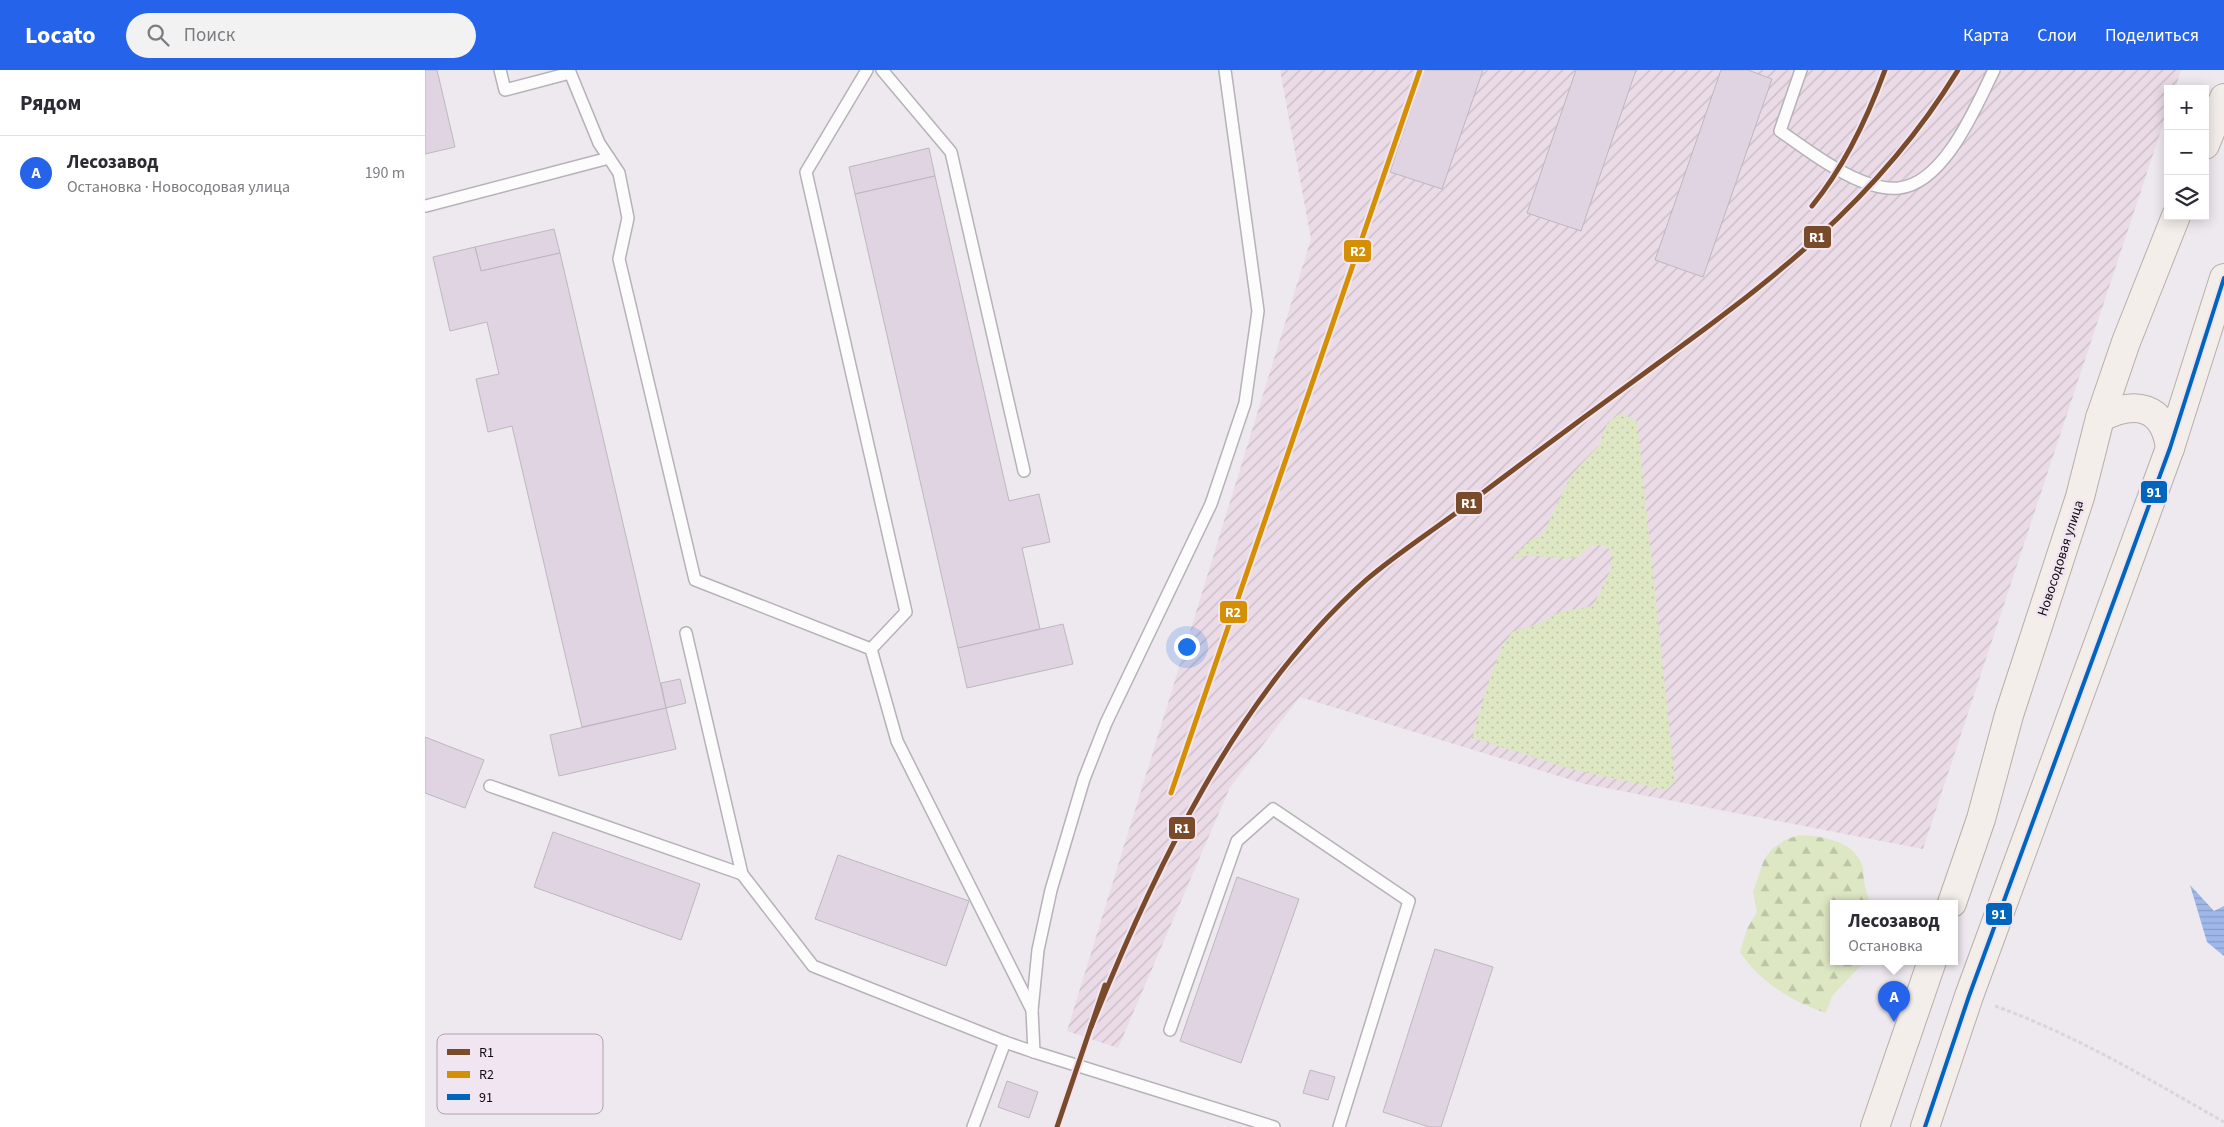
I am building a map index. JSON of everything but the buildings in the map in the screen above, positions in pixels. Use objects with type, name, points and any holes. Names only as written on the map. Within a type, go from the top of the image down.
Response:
[{"type":"main road","points":[[2209,134],[2224,98]]},
{"type":"main road","name":"Новосодовая улица","points":[[1952,900],[1981,819],[2009,716],[2080,498],[2100,418],[2126,342],[2174,220]]},
{"type":"main road","points":[[1925,1127],[1969,996],[2170,448],[2224,278]]},
{"type":"main road","points":[[2100,418],[2117,410],[2132,407],[2147,410],[2159,418],[2167,431],[2170,448]]},
{"type":"main road","points":[[1875,1127],[1931,965]]},
{"type":"lane","points":[[500,70],[505,90],[569,71],[599,143],[619,173],[628,218],[619,259],[695,580],[871,649]]},
{"type":"lane","points":[[867,70],[806,172],[906,612],[871,649]]},
{"type":"lane","points":[[882,70],[951,152],[1023,471]]},
{"type":"lane","points":[[1034,1052],[1032,1010],[1038,950],[1051,890],[1084,779],[1106,723],[1211,504],[1245,403],[1258,311],[1225,70]]},
{"type":"lane","points":[[1801,70],[1780,131],[1838,170],[1873,184],[1899,188],[1918,182],[1934,169],[1967,122],[1994,70]]},
{"type":"lane","points":[[426,206],[609,158]]},
{"type":"lane","points":[[686,634],[742,874],[813,966],[1005,1042],[1274,1127]]},
{"type":"lane","points":[[871,649],[897,742],[1032,1010]]},
{"type":"lane","points":[[491,786],[742,874]]},
{"type":"lane","points":[[1170,1030],[1237,841],[1273,809],[1409,901],[1339,1127]]},
{"type":"lane","points":[[973,1127],[1005,1042]]},
{"type":"path","points":[[1969,996],[2037,1022],[2125,1066],[2224,1122]]},
{"type":"shaded area","points":[[1280,70],[2181,70],[2176,85],[2164,85],[2164,121],[1923,849],[1585,784],[1300,697],[1230,787],[1118,1048],[1067,1031],[1311,239]]},
{"type":"green space","points":[[1621,413],[1637,421],[1675,781],[1667,790],[1570,769],[1472,738],[1489,680],[1502,647],[1512,632],[1538,624],[1559,612],[1593,606],[1612,567],[1612,551],[1603,545],[1590,546],[1578,557],[1565,559],[1530,555],[1510,560],[1529,541],[1543,534],[1571,475],[1599,445],[1608,422]]},
{"type":"green space","points":[[1799,835],[1836,841],[1852,850],[1858,857],[1863,869],[1864,884],[1869,900],[1830,900],[1830,965],[1861,965],[1832,996],[1826,1013],[1801,1003],[1778,990],[1757,973],[1740,952],[1747,929],[1757,912],[1753,892],[1764,860],[1771,850],[1785,840]]},
{"type":"water","points":[[2190,885],[2214,911],[2224,906],[2224,956],[2207,942]]},
{"type":"transit line","name":"R2","points":[[1171,793],[1420,70]]},
{"type":"transit line","name":"R1","points":[[1812,206],[1845,158],[1871,106],[1885,70]]},
{"type":"transit line","name":"R1","points":[[1091,1027],[1142,908],[1204,788],[1239,730],[1278,676],[1320,625],[1366,580],[1388,562],[1688,342],[1775,274],[1816,239],[1892,161],[1926,118],[1958,70]]},
{"type":"transit line","name":"91","points":[[1925,1127],[1969,996],[2170,448],[2224,278]]},
{"type":"transit line","name":"R1","points":[[1057,1127],[1105,985]]},
{"type":"place","name":"Лесозавод","points":[[1894,1022]]}]
